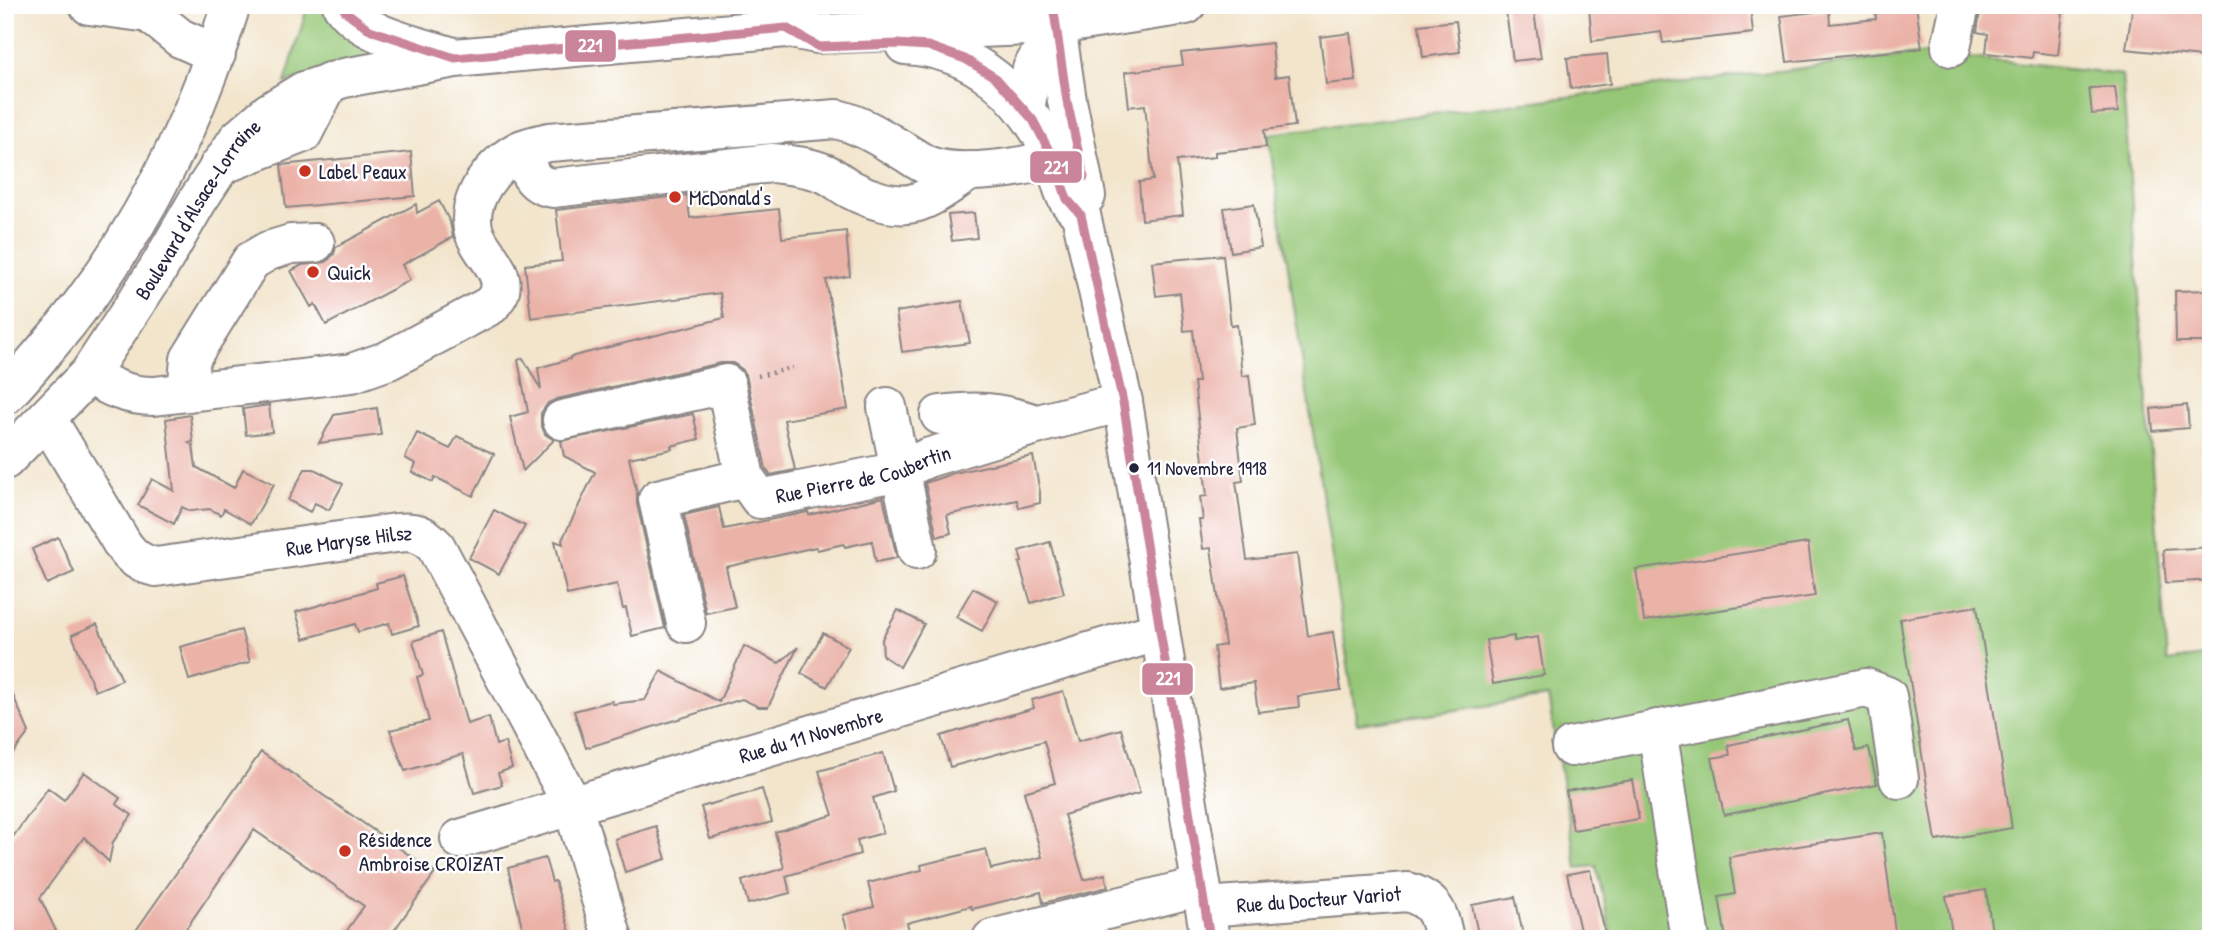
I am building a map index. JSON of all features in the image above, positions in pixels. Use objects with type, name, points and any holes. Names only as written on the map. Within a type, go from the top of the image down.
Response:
[{"type":"main road","points":[[89,5],[150,9],[180,38],[216,54]]},
{"type":"main road","name":"Boulevard d'Alsace-Lorraine","points":[[5,394],[60,332],[96,286],[139,219],[188,125],[216,54],[231,5]]},
{"type":"main road","points":[[342,5],[345,11],[370,30],[455,58]]},
{"type":"main road","points":[[786,28],[819,11],[851,5]]},
{"type":"main road","points":[[786,28],[817,34],[1186,5]]},
{"type":"main road","points":[[1951,47],[1960,5]]},
{"type":"main road","points":[[1025,110],[1032,69],[1055,15]]},
{"type":"main road","points":[[1055,15],[1067,101],[1087,194],[1081,215]]},
{"type":"main road","points":[[786,28],[819,47],[897,44],[928,46],[965,59],[996,78],[1025,110],[1053,158],[1067,199],[1081,215],[1123,402],[1206,910]]},
{"type":"main road","name":"Boulevard d'Alsace-Lorraine","points":[[5,460],[89,374],[238,139],[268,113],[304,91],[329,82],[455,58],[786,28]]},
{"type":"main road","points":[[89,374],[106,386],[137,396],[352,373],[389,360],[491,305],[500,292],[499,276],[475,234],[471,214],[476,198],[500,165],[521,150],[549,142],[837,118],[859,124],[928,166],[971,171],[1035,164],[1053,158]]},
{"type":"main road","points":[[710,129],[715,169]]},
{"type":"main road","points":[[521,150],[534,180],[542,187],[553,188],[761,164],[803,166],[827,174],[869,198],[911,204],[971,171]]},
{"type":"main road","points":[[187,392],[190,359],[251,261],[268,251],[291,244],[315,243]]},
{"type":"main road","name":"Rue Pierre de Coubertin","points":[[562,420],[726,384],[745,478],[760,499],[900,471],[926,458],[1123,402]]},
{"type":"main road","points":[[887,407],[917,550]]},
{"type":"main road","points":[[940,415],[971,411],[1004,414],[1038,425]]},
{"type":"main road","name":"Rue Maryse Hilsz","points":[[47,419],[129,554],[145,565],[156,567],[396,533],[425,535],[436,547],[572,804]]},
{"type":"main road","points":[[685,623],[658,499],[745,478]]},
{"type":"main road","name":"Rue du 11 Novembre","points":[[460,839],[1160,631]]},
{"type":"main road","points":[[1571,747],[1866,688],[1887,696],[1899,779]]},
{"type":"main road","points":[[1657,729],[1690,939]]},
{"type":"main road","points":[[572,804],[613,939]]},
{"type":"main road","name":"Rue du Docteur Variot","points":[[992,939],[1206,910],[1396,891],[1420,896],[1435,909],[1439,914],[1444,939]]},
{"type":"green space","points":[[308,5],[327,5],[386,57],[285,83]]},
{"type":"green space","points":[[905,5],[1038,5],[1040,17],[884,19]]},
{"type":"green space","points":[[1925,53],[2122,75],[2167,661],[2211,655],[2211,939],[1613,939],[1596,866],[1577,868],[1548,697],[1357,724],[1268,134]]},
{"type":"building","points":[[1505,5],[1533,5],[1541,58],[1513,61]]},
{"type":"building","points":[[1611,5],[1750,5],[1753,33],[1663,43],[1661,32],[1592,41],[1589,8]]},
{"type":"building","points":[[1875,5],[1916,5],[1922,48],[1787,62],[1781,16],[1829,10],[1830,24],[1876,19]]},
{"type":"building","points":[[1981,5],[2062,5],[2058,55],[2033,52],[2032,58],[1986,53],[1988,34],[1977,32]]},
{"type":"building","points":[[2133,5],[2211,5],[2211,58],[2126,49]]},
{"type":"building","points":[[1456,21],[1460,52],[1423,57],[1419,25]]},
{"type":"building","points":[[1350,33],[1356,81],[1326,84],[1320,37]]},
{"type":"building","points":[[1272,43],[1275,77],[1289,75],[1295,126],[1264,130],[1266,147],[1215,152],[1215,157],[1177,161],[1183,215],[1142,220],[1139,182],[1153,180],[1145,105],[1129,107],[1125,72],[1183,65],[1181,53]]},
{"type":"building","points":[[1607,54],[1610,84],[1571,89],[1567,58]]},
{"type":"building","points":[[2115,87],[2118,112],[2092,114],[2089,88]]},
{"type":"building","points":[[411,152],[415,196],[286,208],[281,165]]},
{"type":"building","points":[[687,195],[690,218],[779,209],[782,238],[846,231],[850,276],[826,280],[848,409],[784,420],[795,470],[770,475],[766,469],[747,379],[743,370],[733,363],[721,363],[548,403],[541,413],[541,424],[545,434],[554,440],[523,471],[510,417],[528,412],[518,360],[523,358],[541,390],[538,368],[570,357],[724,318],[720,293],[531,318],[525,265],[562,261],[556,210]]},
{"type":"building","points":[[439,201],[450,222],[453,237],[402,265],[410,280],[326,325],[315,304],[311,307],[291,271],[302,265],[326,262],[334,254],[336,247],[416,204],[417,213]]},
{"type":"building","points":[[1254,204],[1261,247],[1231,252],[1224,208]]},
{"type":"building","points":[[974,213],[977,238],[952,241],[948,215]]},
{"type":"building","points":[[1223,255],[1231,326],[1237,325],[1242,376],[1249,375],[1255,425],[1237,428],[1243,481],[1236,482],[1247,560],[1297,554],[1308,636],[1333,632],[1341,690],[1298,696],[1299,707],[1258,712],[1254,683],[1219,688],[1214,647],[1225,645],[1211,548],[1203,549],[1199,520],[1203,520],[1200,497],[1207,496],[1194,382],[1198,382],[1193,330],[1184,331],[1180,293],[1156,296],[1152,262]]},
{"type":"building","points":[[2211,290],[2211,342],[2176,342],[2175,291]]},
{"type":"building","points":[[962,301],[970,343],[902,352],[896,312]]},
{"type":"building","points":[[269,405],[272,432],[246,435],[243,409]]},
{"type":"building","points":[[2187,405],[2189,428],[2153,431],[2151,409]]},
{"type":"building","points":[[377,408],[381,435],[319,443],[334,415]]},
{"type":"building","points":[[693,414],[699,439],[671,446],[672,449],[629,458],[665,628],[632,636],[617,584],[567,595],[555,541],[563,544],[562,540],[595,472],[564,456],[561,441]]},
{"type":"building","points":[[190,415],[193,442],[189,443],[193,445],[196,467],[234,488],[243,469],[274,484],[251,524],[224,509],[221,515],[210,509],[190,511],[182,507],[174,524],[138,505],[152,479],[174,491],[166,419]]},
{"type":"building","points":[[417,433],[450,449],[457,436],[494,454],[473,496],[435,477],[433,482],[412,472],[416,464],[405,458]]},
{"type":"building","points":[[1033,456],[1040,503],[1019,508],[1017,500],[947,515],[951,533],[937,537],[925,483],[954,473]]},
{"type":"building","points":[[305,469],[314,469],[343,484],[329,510],[315,503],[310,512],[288,500]]},
{"type":"building","points":[[883,497],[897,558],[876,562],[872,541],[817,550],[816,547],[726,567],[735,607],[706,613],[684,515],[719,507],[724,529],[808,512],[809,515]]},
{"type":"building","points":[[494,510],[525,526],[499,574],[469,558]]},
{"type":"building","points":[[58,537],[74,572],[47,584],[32,549]]},
{"type":"building","points":[[1050,542],[1064,593],[1031,603],[1019,563],[1022,562],[1019,551]]},
{"type":"building","points":[[1808,543],[1815,596],[1644,621],[1636,569]]},
{"type":"building","points":[[2211,547],[2211,580],[2166,583],[2163,550]]},
{"type":"building","points":[[403,576],[419,626],[392,634],[389,623],[358,632],[355,624],[304,639],[296,612],[377,588],[376,583]]},
{"type":"building","points":[[973,588],[998,601],[982,631],[956,617]]},
{"type":"building","points":[[1977,606],[2012,828],[1936,841],[1900,619]]},
{"type":"building","points":[[898,610],[924,624],[900,667],[883,656],[882,639]]},
{"type":"building","points":[[97,624],[122,680],[95,691],[72,635]]},
{"type":"building","points":[[241,630],[250,662],[189,680],[180,647]]},
{"type":"building","points":[[441,632],[467,724],[489,717],[496,745],[505,742],[512,768],[498,773],[502,785],[474,793],[463,754],[405,771],[390,730],[429,721],[417,677],[423,675],[413,641]]},
{"type":"building","points":[[823,633],[849,647],[827,687],[801,673]]},
{"type":"building","points":[[1514,636],[1514,641],[1538,637],[1544,675],[1493,684],[1486,640]]},
{"type":"building","points":[[744,646],[779,663],[798,647],[768,707],[759,707],[742,699],[586,748],[574,711],[612,701],[613,704],[645,700],[661,671],[719,702]]},
{"type":"building","points":[[5,677],[29,732],[5,764]]},
{"type":"building","points":[[1063,691],[1078,741],[1121,729],[1140,793],[1064,815],[1084,880],[1105,874],[1108,887],[1043,903],[1041,892],[972,909],[971,906],[907,923],[910,934],[892,939],[850,939],[843,915],[874,907],[868,883],[922,870],[921,865],[986,849],[991,869],[1042,857],[1024,792],[1055,783],[1044,741],[950,767],[941,736],[1034,708],[1032,700]]},
{"type":"building","points":[[1848,720],[1856,751],[1869,748],[1877,784],[1724,815],[1712,758],[1730,755],[1728,745]]},
{"type":"building","name":"Résidence Ambroise CROIZAT","points":[[261,752],[435,873],[388,939],[341,939],[364,906],[254,830],[179,939],[130,939]]},
{"type":"building","points":[[883,753],[894,791],[873,798],[883,833],[857,840],[860,854],[786,876],[790,893],[748,904],[742,881],[784,868],[775,832],[833,815],[819,771]]},
{"type":"building","points":[[84,772],[120,798],[116,804],[132,815],[113,842],[109,862],[84,837],[40,898],[60,939],[5,939],[5,848],[48,788],[64,800]]},
{"type":"building","points":[[1632,780],[1639,819],[1573,830],[1566,791]]},
{"type":"building","points":[[762,789],[772,822],[710,839],[701,807]]},
{"type":"building","points":[[656,826],[666,859],[625,872],[615,839]]},
{"type":"building","points":[[1882,833],[1896,939],[1726,939],[1719,897],[1735,894],[1729,857]]},
{"type":"building","points":[[545,858],[552,882],[555,881],[572,939],[525,939],[508,868]]},
{"type":"building","points":[[1590,870],[1605,939],[1582,939],[1567,874]]},
{"type":"building","points":[[1986,890],[1993,939],[1953,939],[1946,896]]},
{"type":"building","points":[[1515,897],[1524,939],[1479,939],[1472,905]]},
{"type":"transit line","name":"221","points":[[342,5],[345,11],[370,30],[455,58],[786,28],[819,47],[897,44],[928,46],[965,59],[996,78],[1033,120],[1053,158],[1067,199],[1081,215],[1123,402],[1210,939]]},
{"type":"transit line","name":"221","points":[[1053,5],[1067,101],[1084,177]]},
{"type":"place","name":"Label Peaux","points":[[305,171]]},
{"type":"place","name":"McDonald's","points":[[675,197]]},
{"type":"place","name":"Quick","points":[[313,272]]},
{"type":"place","name":"11 Novembre 1918","points":[[1134,468]]},
{"type":"place","name":"Résidence Ambroise CROIZAT","points":[[345,851]]}]
